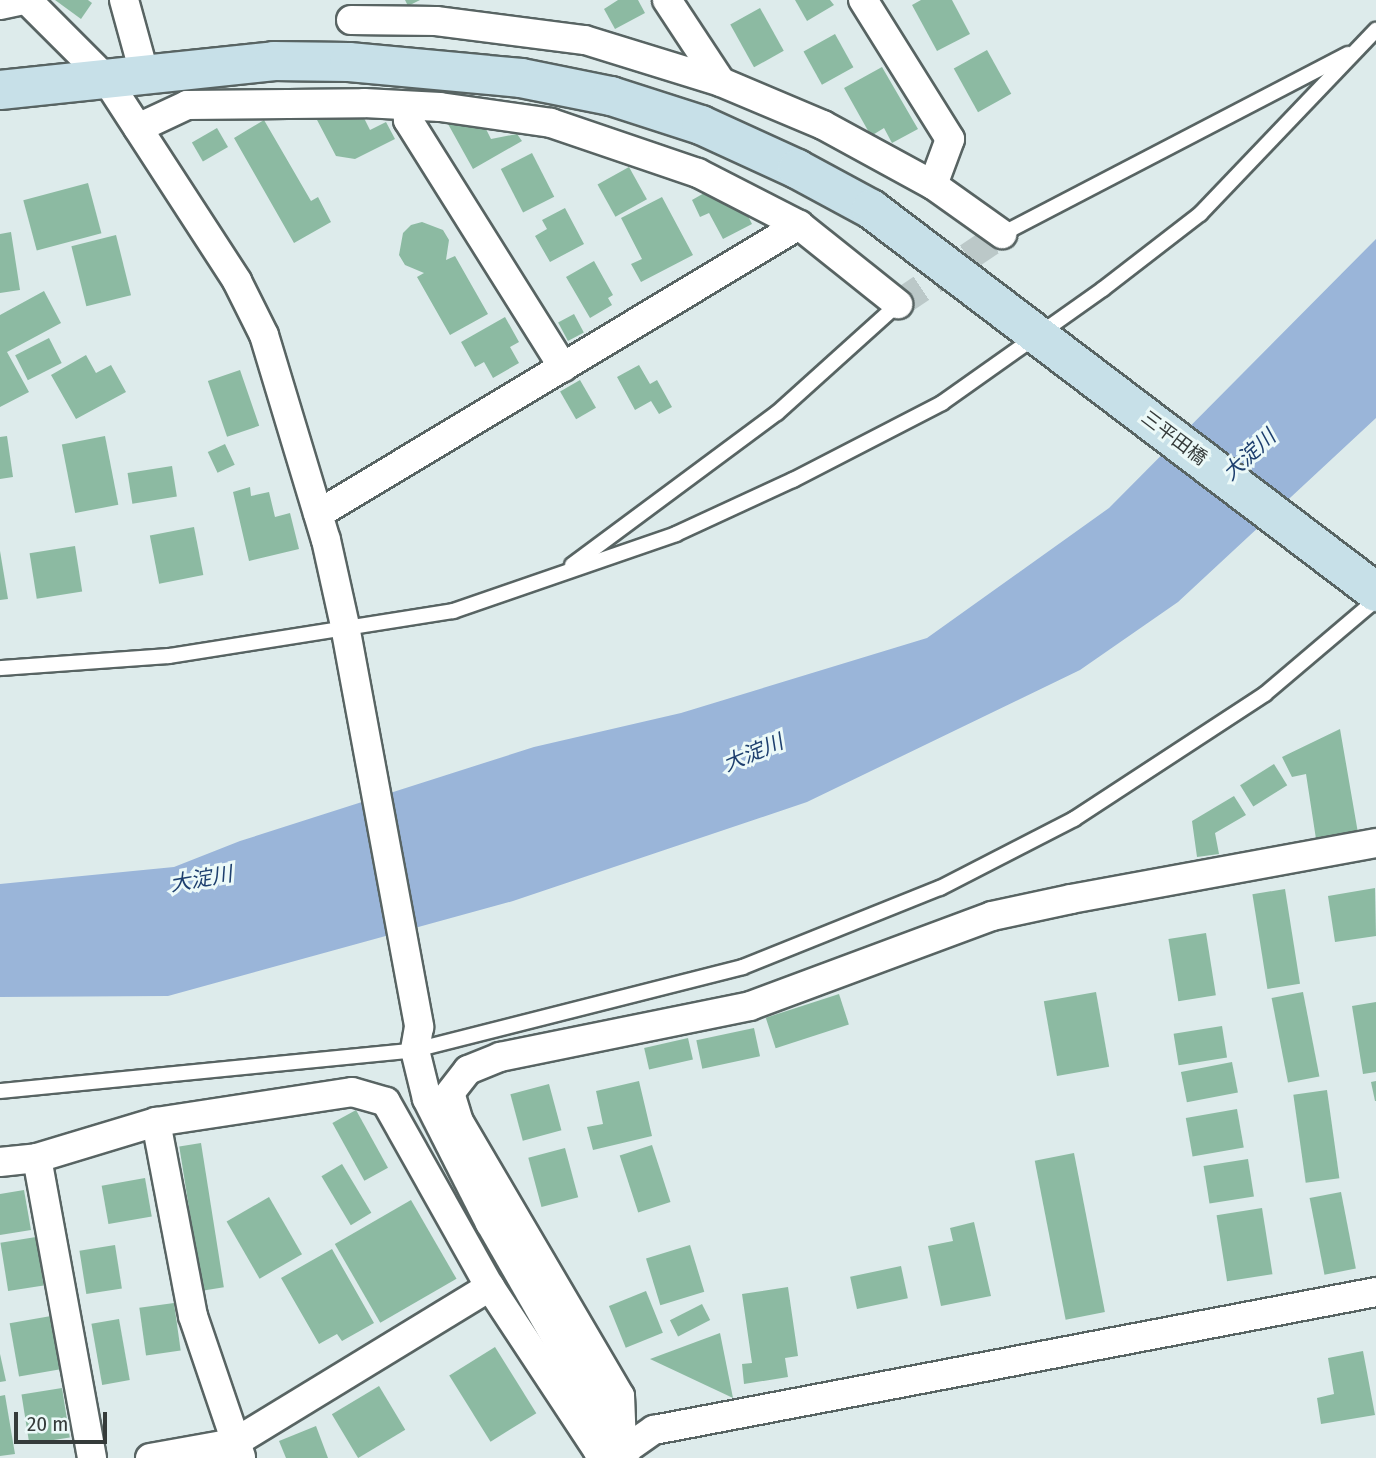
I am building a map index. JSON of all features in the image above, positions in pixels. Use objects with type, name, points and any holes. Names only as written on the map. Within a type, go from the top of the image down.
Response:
[{"type":"street","points":[[0,5],[26,0],[106,79],[237,281],[264,335],[318,514],[345,626],[427,1099],[489,1223],[624,1455]]},
{"type":"street","points":[[124,0],[145,76]]},
{"type":"street","points":[[667,0],[721,82]]},
{"type":"street","points":[[863,0],[950,139],[933,185]]},
{"type":"street","points":[[349,62],[355,10],[585,40],[721,82],[822,125],[933,185],[1002,234]]},
{"type":"street","name":"三平田橋","points":[[0,90],[274,61],[349,62],[521,78],[611,96],[701,125],[797,169],[871,209],[1376,592]]},
{"type":"street","points":[[138,128],[187,105],[363,103],[551,123],[698,173],[754,199],[799,225],[898,304]]},
{"type":"street","points":[[407,106],[408,120],[563,367]]},
{"type":"street","points":[[318,514],[799,225]]},
{"type":"street","points":[[624,1455],[620,1396],[459,1122],[450,1093],[468,1070],[500,1057],[750,1006],[992,916],[1376,843]]},
{"type":"street","points":[[0,1162],[37,1158],[156,1122],[352,1092],[386,1102],[490,1287],[598,1451],[624,1455],[654,1430],[1376,1292]]},
{"type":"street","points":[[156,1122],[192,1316],[238,1450]]},
{"type":"street","points":[[37,1158],[92,1458]]},
{"type":"street","points":[[150,1458],[238,1450],[490,1287]]},
{"type":"lane","points":[[0,668],[169,656],[453,611],[676,534],[793,480],[942,403],[1039,335],[1200,214],[1376,30]]},
{"type":"lane","points":[[1002,234],[1361,47]]},
{"type":"lane","points":[[557,576],[777,413],[898,304]]},
{"type":"lane","points":[[0,1091],[417,1039],[743,967],[940,888],[1074,819],[1265,694],[1376,600]]},
{"type":"water","name":"大淀川","points":[[1376,239],[1376,418],[1178,602],[1080,670],[807,802],[513,901],[168,996],[0,997],[0,884],[174,867],[240,841],[534,747],[681,713],[927,638],[1109,508]]},
{"type":"building","points":[[55,0],[88,0],[92,3],[81,19]]},
{"type":"building","points":[[405,0],[420,0],[408,6]]},
{"type":"building","points":[[618,0],[638,0],[645,13],[615,29],[604,9]]},
{"type":"building","points":[[795,0],[830,0],[834,5],[807,21]]},
{"type":"building","points":[[921,0],[952,0],[970,34],[937,51],[912,5]]},
{"type":"building","points":[[760,8],[784,51],[754,67],[730,24]]},
{"type":"building","points":[[835,34],[853,67],[822,85],[804,51]]},
{"type":"building","points":[[987,50],[1011,94],[978,112],[954,68]]},
{"type":"building","points":[[882,67],[918,129],[892,143],[884,128],[871,136],[844,88]]},
{"type":"building","points":[[361,112],[370,130],[386,122],[395,139],[355,159],[336,156],[316,118],[326,113],[351,117]]},
{"type":"building","points":[[264,120],[311,201],[318,197],[331,222],[294,243],[234,138]]},
{"type":"building","points":[[448,124],[485,127],[491,139],[517,134],[522,141],[473,169]]},
{"type":"building","points":[[217,128],[228,147],[203,162],[192,142]]},
{"type":"building","points":[[532,153],[554,197],[523,213],[501,169]]},
{"type":"building","points":[[629,167],[647,199],[615,217],[598,184]]},
{"type":"building","points":[[88,183],[101,233],[37,251],[23,200]]},
{"type":"building","points":[[706,192],[744,208],[752,224],[723,239],[709,213],[700,217],[692,200]]},
{"type":"building","points":[[662,197],[693,255],[641,282],[631,264],[642,259],[621,218]]},
{"type":"building","points":[[565,208],[584,244],[550,262],[535,236],[547,229],[542,220]]},
{"type":"building","points":[[422,222],[443,230],[449,240],[446,260],[455,256],[488,314],[450,335],[417,277],[424,273],[405,265],[399,255],[403,233],[411,225]]},
{"type":"building","points":[[11,232],[20,290],[0,293],[0,234]]},
{"type":"building","points":[[116,235],[131,295],[86,306],[71,246]]},
{"type":"building","points":[[594,261],[613,295],[608,298],[612,305],[590,318],[566,277]]},
{"type":"building","points":[[44,291],[61,323],[7,352],[29,392],[0,407],[0,315]]},
{"type":"building","points":[[574,314],[584,333],[568,341],[558,322]]},
{"type":"building","points":[[505,317],[519,342],[510,347],[519,363],[493,378],[484,362],[475,367],[461,342]]},
{"type":"building","points":[[49,338],[62,363],[28,380],[15,355]]},
{"type":"building","points":[[86,355],[96,373],[111,365],[126,392],[76,419],[51,375]]},
{"type":"building","points":[[639,365],[650,384],[657,380],[672,407],[659,414],[651,401],[635,410],[617,377]]},
{"type":"building","points":[[240,370],[259,426],[227,437],[208,381]]},
{"type":"building","points":[[580,380],[596,408],[576,419],[560,392]]},
{"type":"building","points":[[7,436],[13,477],[0,479],[0,437]]},
{"type":"building","points":[[105,436],[118,505],[75,513],[62,444]]},
{"type":"building","points":[[225,444],[235,465],[218,473],[208,452]]},
{"type":"building","points":[[172,466],[177,497],[132,504],[128,473]]},
{"type":"building","points":[[250,487],[251,496],[269,492],[275,517],[290,513],[299,549],[249,561],[233,492]]},
{"type":"building","points":[[194,527],[203,575],[159,584],[150,536]]},
{"type":"building","points":[[75,546],[82,591],[37,599],[30,553]]},
{"type":"building","points":[[0,551],[8,599],[0,600]]},
{"type":"building","points":[[1340,729],[1358,833],[1316,839],[1306,774],[1292,777],[1282,757]]},
{"type":"building","points":[[1274,764],[1287,785],[1253,806],[1240,785]]},
{"type":"building","points":[[1234,796],[1246,815],[1215,833],[1219,854],[1197,857],[1192,821]]},
{"type":"building","points":[[1375,888],[1376,936],[1335,942],[1328,896]]},
{"type":"building","points":[[1285,889],[1300,984],[1267,989],[1252,894]]},
{"type":"building","points":[[1206,933],[1216,995],[1178,1001],[1168,939]]},
{"type":"building","points":[[1096,992],[1109,1067],[1057,1076],[1044,1001]]},
{"type":"building","points":[[1303,992],[1319,1076],[1288,1083],[1272,998]]},
{"type":"building","points":[[839,994],[849,1024],[776,1048],[766,1018]]},
{"type":"building","points":[[1376,1002],[1376,1072],[1363,1074],[1352,1006]]},
{"type":"building","points":[[1222,1026],[1227,1058],[1179,1065],[1174,1034]]},
{"type":"building","points":[[754,1028],[760,1056],[702,1069],[696,1040]]},
{"type":"building","points":[[688,1038],[693,1059],[649,1070],[644,1048]]},
{"type":"building","points":[[1232,1062],[1238,1092],[1187,1102],[1181,1072]]},
{"type":"building","points":[[639,1081],[652,1136],[593,1150],[587,1127],[603,1124],[596,1091]]},
{"type":"building","points":[[1376,1081],[1376,1101],[1375,1101],[1371,1082]]},
{"type":"building","points":[[549,1084],[561,1130],[523,1141],[510,1094]]},
{"type":"building","points":[[1327,1090],[1339,1178],[1306,1183],[1293,1095]]},
{"type":"building","points":[[1237,1109],[1244,1147],[1193,1156],[1186,1118]]},
{"type":"building","points":[[356,1110],[388,1168],[364,1181],[332,1123]]},
{"type":"building","points":[[201,1143],[224,1287],[202,1291],[179,1146]]},
{"type":"building","points":[[652,1145],[671,1202],[638,1213],[620,1156]]},
{"type":"building","points":[[565,1148],[578,1197],[541,1207],[528,1158]]},
{"type":"building","points":[[1074,1153],[1105,1312],[1066,1320],[1035,1161]]},
{"type":"building","points":[[1248,1159],[1254,1197],[1209,1204],[1204,1166]]},
{"type":"building","points":[[342,1164],[371,1213],[351,1225],[321,1176]]},
{"type":"building","points":[[145,1178],[152,1216],[108,1224],[102,1186]]},
{"type":"building","points":[[24,1190],[31,1230],[0,1235],[0,1194]]},
{"type":"building","points":[[1341,1192],[1356,1269],[1324,1275],[1310,1198]]},
{"type":"building","points":[[269,1197],[302,1254],[260,1279],[227,1222]]},
{"type":"building","points":[[411,1200],[456,1279],[380,1323],[335,1244]]},
{"type":"building","points":[[1262,1208],[1272,1274],[1227,1281],[1217,1215]]},
{"type":"building","points":[[974,1222],[991,1296],[941,1306],[928,1246],[953,1241],[950,1228]]},
{"type":"building","points":[[36,1237],[44,1285],[8,1291],[0,1243]]},
{"type":"building","points":[[115,1245],[122,1288],[86,1294],[79,1251]]},
{"type":"building","points":[[690,1245],[704,1292],[660,1305],[646,1258]]},
{"type":"building","points":[[332,1249],[374,1323],[342,1341],[337,1334],[319,1344],[281,1278]]},
{"type":"building","points":[[901,1266],[908,1298],[857,1309],[850,1277]]},
{"type":"building","points":[[788,1287],[798,1356],[785,1358],[788,1377],[744,1384],[742,1364],[752,1363],[742,1294]]},
{"type":"building","points":[[646,1291],[663,1333],[626,1348],[609,1306]]},
{"type":"building","points":[[174,1303],[181,1351],[146,1355],[139,1308]]},
{"type":"building","points":[[702,1304],[710,1320],[678,1336],[670,1320]]},
{"type":"building","points":[[51,1316],[60,1369],[19,1376],[10,1323]]},
{"type":"building","points":[[119,1319],[130,1380],[102,1385],[91,1324]]},
{"type":"building","points":[[720,1333],[733,1398],[650,1359]]},
{"type":"building","points":[[495,1347],[536,1413],[491,1442],[449,1376]]},
{"type":"building","points":[[1363,1351],[1375,1415],[1321,1424],[1317,1398],[1334,1394],[1328,1358]]},
{"type":"building","points":[[0,1354],[6,1381],[0,1382]]},
{"type":"building","points":[[379,1386],[405,1430],[358,1458],[332,1414]]},
{"type":"building","points":[[62,1388],[70,1437],[29,1444],[22,1394]]},
{"type":"building","points":[[5,1395],[15,1454],[0,1456],[0,1396]]},
{"type":"building","points":[[316,1426],[328,1458],[286,1458],[279,1441]]},
{"type":"tunnel","points":[[898,304],[1002,234]]}]
